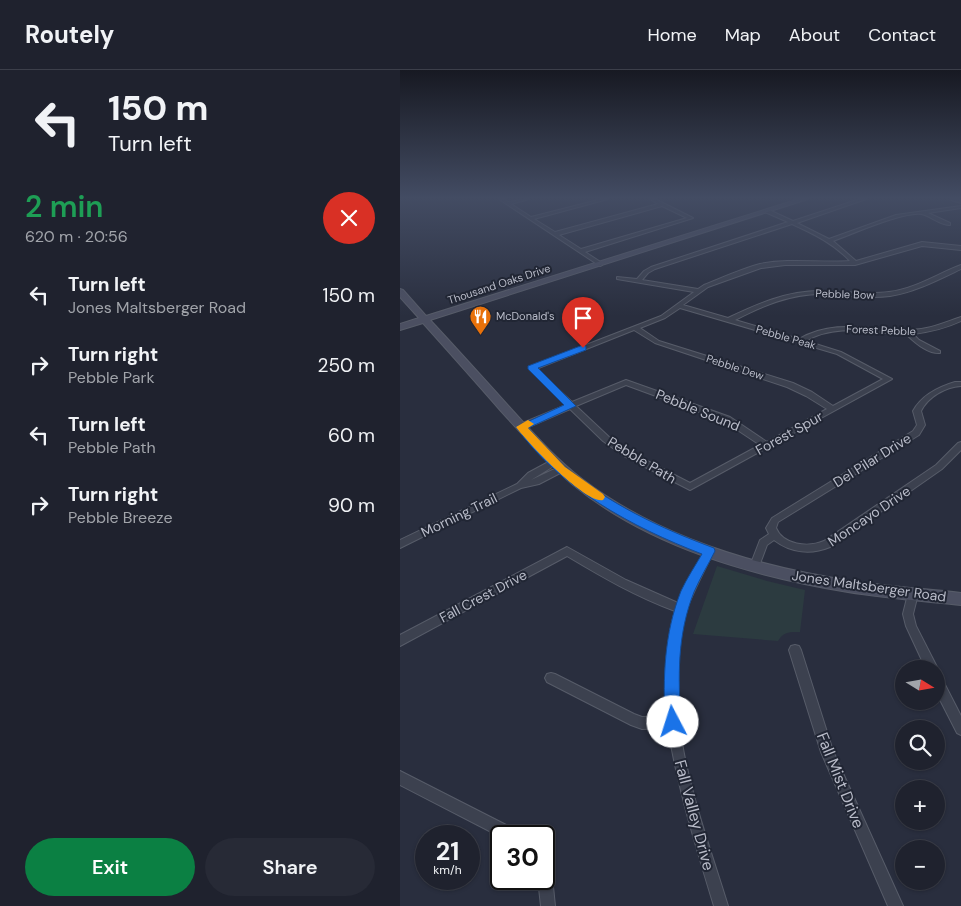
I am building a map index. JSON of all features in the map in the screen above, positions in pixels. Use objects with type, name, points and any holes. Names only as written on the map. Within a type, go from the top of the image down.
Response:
[{"type":"main road","name":"Thousand Oaks Drive","points":[[400,327],[682,238]]},
{"type":"main road","name":"Jones Maltsberger Road","points":[[400,292],[557,466],[622,513],[667,536],[755,566],[842,585],[961,599]]},
{"type":"street","points":[[561,238],[600,264]]},
{"type":"street","points":[[581,251],[624,238]]},
{"type":"street","points":[[638,282],[646,272],[653,268],[743,238]]},
{"type":"street","points":[[827,238],[855,263]]},
{"type":"street","points":[[831,240],[837,238]]},
{"type":"street","points":[[634,328],[663,317],[698,291],[714,282],[766,265],[785,263],[855,263],[875,259],[917,245],[940,245],[961,248]]},
{"type":"street","name":"Pebble Bow","points":[[730,320],[788,296],[809,292],[859,295],[890,294],[913,288],[961,267]]},
{"type":"street","points":[[619,278],[698,291]]},
{"type":"street","name":"Pebble Peak","points":[[680,306],[844,355],[888,379]]},
{"type":"street","name":"Forest Pebble","points":[[801,342],[813,334],[834,329],[908,332],[942,327],[961,319]]},
{"type":"street","name":"Pebble Path","points":[[634,328],[532,368],[598,432],[627,454],[690,488]]},
{"type":"street","name":"Pebble Dew","points":[[634,328],[657,342],[790,385],[833,409]]},
{"type":"street","points":[[908,332],[918,341],[938,352]]},
{"type":"street","name":"Forest Spur","points":[[690,488],[888,379]]},
{"type":"street","name":"Pebble Sound","points":[[571,406],[626,382],[727,419],[766,445]]},
{"type":"street","name":"Del Pilar Drive","points":[[774,535],[771,528],[775,520],[916,433],[922,424],[917,411],[922,402],[950,385],[961,384]]},
{"type":"street","points":[[521,427],[571,406]]},
{"type":"street","name":"Moncayo Drive","points":[[774,535],[779,540],[806,549],[821,548],[939,468],[961,445]]},
{"type":"street","name":"Morning Trail","points":[[400,544],[519,486],[536,482],[557,466]]},
{"type":"street","points":[[755,566],[763,543],[774,535]]},
{"type":"street","points":[[567,551],[611,578],[662,602],[682,609]]},
{"type":"street","name":"Fall Crest Drive","points":[[400,641],[567,551]]},
{"type":"street","name":"Fall Valley Drive","points":[[709,551],[688,592],[682,609],[674,642],[671,672],[673,722],[685,782],[721,906]]},
{"type":"street","points":[[913,594],[908,614],[911,626],[928,660]]},
{"type":"street","name":"Fall Mist Drive","points":[[795,650],[827,752],[896,906]]},
{"type":"street","points":[[551,678],[642,723],[673,722]]},
{"type":"street","points":[[945,697],[961,729]]},
{"type":"street","points":[[400,778],[492,825]]},
{"type":"street","points":[[546,890],[548,906]]},
{"type":"shaded area","points":[[717,566],[805,590],[800,632],[785,634],[778,641],[693,634]]},
{"type":"slow traffic","points":[[528,424],[521,427],[546,454],[561,469],[599,497]]},
{"type":"place","name":"McDonald's","points":[[480,335]]},
{"type":"route","points":[[583,348],[532,368],[571,406],[521,427],[561,469],[622,513],[667,536],[709,551],[688,592],[680,614],[674,642],[671,672],[673,722]]}]
